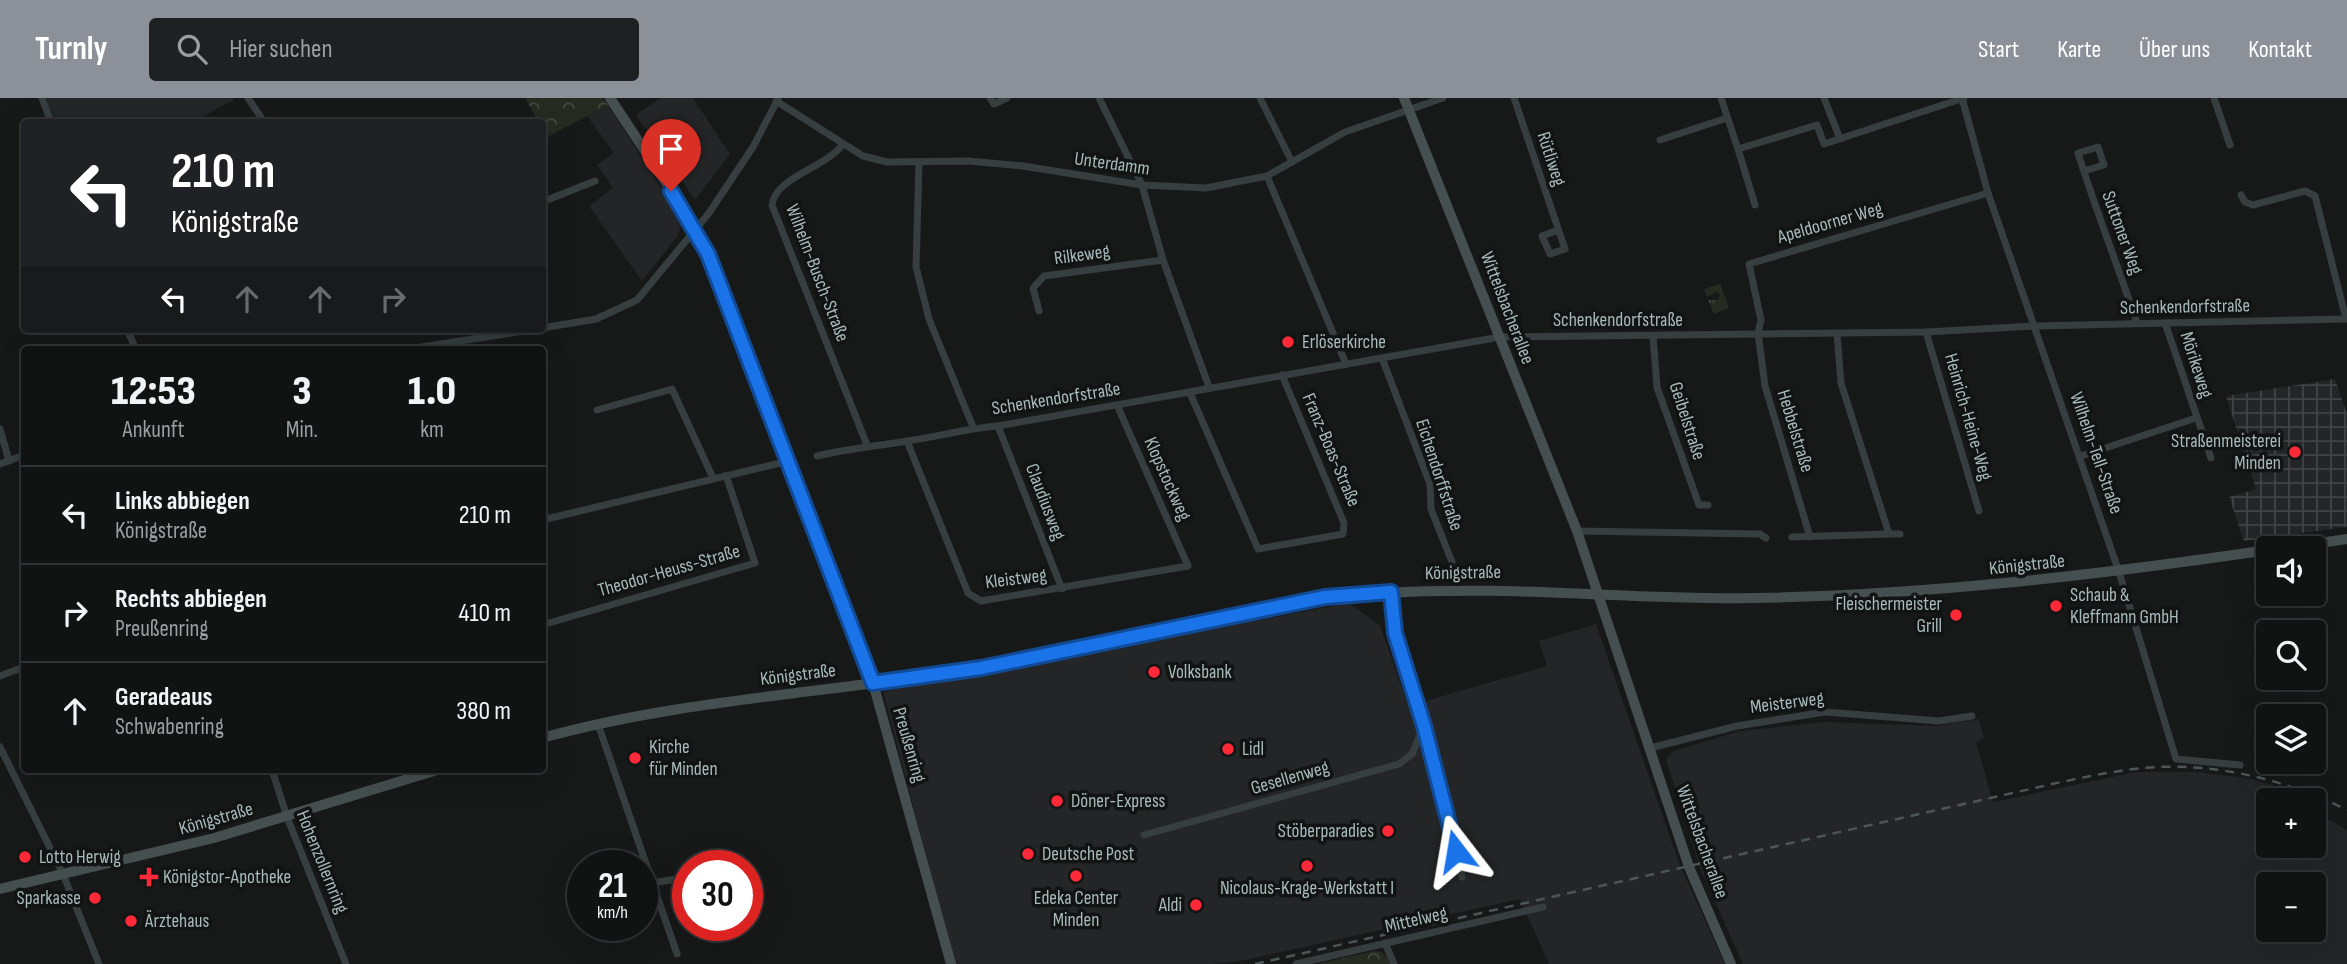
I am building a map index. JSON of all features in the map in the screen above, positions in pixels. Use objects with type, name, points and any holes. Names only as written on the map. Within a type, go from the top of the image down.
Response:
[{"type":"main road","name":"Preußenring","points":[[610,98],[696,228],[789,461],[873,683],[951,964]]},
{"type":"main road","name":"Wittelsbacherallee","points":[[1407,103],[1577,531],[1692,875],[1731,964]]},
{"type":"main road","points":[[2326,542],[2347,539]]},
{"type":"main road","name":"Königstraße","points":[[546,737],[680,708],[981,668],[1325,597],[1391,592],[1516,589],[1702,599],[1765,598],[2001,585],[2119,572],[2256,552]]},
{"type":"main road","name":"Königstraße","points":[[0,889],[182,847],[427,773]]},
{"type":"street","points":[[42,98],[50,119]]},
{"type":"street","points":[[248,98],[262,119]]},
{"type":"street","points":[[990,98],[993,104],[1007,98]]},
{"type":"street","points":[[1099,98],[1142,185],[1163,260],[1209,387]]},
{"type":"street","points":[[1260,98],[1292,162]]},
{"type":"street","name":"Unterdamm","points":[[778,100],[843,144],[874,159],[1023,166],[1142,185],[1206,188],[1267,176],[1346,132],[1407,103],[1443,98]]},
{"type":"street","name":"Rütliweg","points":[[1514,98],[1558,230]]},
{"type":"street","points":[[1721,98],[1755,205]]},
{"type":"street","points":[[1824,98],[1840,139]]},
{"type":"street","points":[[1817,125],[1825,144],[1963,98]]},
{"type":"street","name":"Wilhelm-Tell-Straße","points":[[1963,98],[1988,193],[2081,456],[2176,759],[2240,765]]},
{"type":"street","points":[[2214,98],[2230,145]]},
{"type":"street","points":[[546,327],[596,319],[627,307],[651,285],[696,228],[753,147],[778,100]]},
{"type":"street","points":[[1660,140],[1727,118]]},
{"type":"street","points":[[1738,149],[1832,120]]},
{"type":"street","name":"Wilhelm-Busch-Straße","points":[[843,144],[834,157],[781,186],[774,194],[772,205],[867,445]]},
{"type":"street","name":"Suttoner Weg","points":[[2084,171],[2104,165],[2098,147],[2078,153],[2084,171],[2137,323]]},
{"type":"street","points":[[919,162],[916,267],[929,319],[973,427]]},
{"type":"street","points":[[1267,176],[1346,364]]},
{"type":"street","points":[[546,200],[594,181]]},
{"type":"street","points":[[2241,195],[2245,202],[2253,205],[2305,191],[2315,196],[2346,319]]},
{"type":"street","name":"Apeldoorner Weg","points":[[1758,333],[1761,320],[1749,264],[1988,193]]},
{"type":"street","name":"Rilkeweg","points":[[1040,311],[1033,288],[1044,276],[1163,260]]},
{"type":"street","name":"Schenkendorfstraße","points":[[817,456],[867,445],[907,441],[973,427],[998,426],[1500,337],[1837,334],[2137,323],[2346,319]]},
{"type":"street","name":"Mörikeweg","points":[[2165,323],[2211,458]]},
{"type":"street","name":"Heinrich-Heine-Weg","points":[[1926,332],[1979,511]]},
{"type":"street","points":[[427,346],[507,333]]},
{"type":"street","name":"Hebbelstraße","points":[[1758,333],[1765,386],[1810,537]]},
{"type":"street","points":[[1837,334],[1841,383],[1889,534]]},
{"type":"street","name":"Geibelstraße","points":[[1653,336],[1657,387],[1699,505],[1708,505]]},
{"type":"street","name":"Eichendorffstraße","points":[[1382,358],[1430,484],[1432,509],[1452,562]]},
{"type":"street","name":"Franz-Boas-Straße","points":[[1190,393],[1258,549],[1343,534],[1344,523],[1282,375]]},
{"type":"street","points":[[597,410],[672,390],[713,478]]},
{"type":"street","name":"Klopstockweg","points":[[1117,405],[1188,566]]},
{"type":"street","name":"Mörikeweg","points":[[2081,456],[2196,418]]},
{"type":"street","name":"Claudiusweg","points":[[998,426],[1062,589]]},
{"type":"street","points":[[0,429],[9,461]]},
{"type":"street","name":"Kleistweg","points":[[907,441],[968,593],[981,601],[1188,566]]},
{"type":"street","points":[[0,464],[21,457]]},
{"type":"street","points":[[546,519],[789,461]]},
{"type":"street","name":"Theodor-Heuss-Straße","points":[[546,624],[755,562],[726,475]]},
{"type":"street","points":[[1577,531],[1760,534],[1766,538]]},
{"type":"street","points":[[1792,537],[1900,534]]},
{"type":"street","points":[[1391,592],[1395,633],[1424,726],[1462,877]]},
{"type":"street","points":[[0,676],[21,668]]},
{"type":"street","name":"Meisterweg","points":[[1650,748],[1737,726],[1825,712],[1939,721],[1972,716]]},
{"type":"street","points":[[598,724],[641,850]]},
{"type":"street","name":"Gesellenweg","points":[[1144,835],[1399,764],[1412,754],[1424,726]]},
{"type":"street","points":[[0,747],[63,874],[99,964]]},
{"type":"street","name":"Hohenzollernring","points":[[273,773],[287,817],[346,964]]},
{"type":"street","points":[[658,900],[677,954]]},
{"type":"street","name":"Mittelweg","points":[[1296,964],[1543,907]]},
{"type":"street","points":[[1385,943],[1394,964]]},
{"type":"shaded area","points":[[46,98],[234,100],[199,119],[55,119]]},
{"type":"shaded area","points":[[661,98],[693,98],[730,154],[695,200],[636,115]]},
{"type":"shaded area","points":[[608,105],[679,216],[681,225],[677,237],[642,281],[589,206],[613,188],[597,165],[614,153],[587,116]]},
{"type":"shaded area","name":"Straßenmeisterei Minden","points":[[2335,379],[2347,414],[2347,527],[2281,536],[2256,536],[2256,539],[2244,541],[2229,497],[2256,489],[2226,396]]},
{"type":"shaded area","points":[[1348,603],[1380,625],[1408,706],[1547,666],[1539,641],[1596,624],[1679,863],[1725,964],[1549,964],[1520,899],[1241,961],[1213,964],[955,964],[883,692]]},
{"type":"shaded area","points":[[1979,719],[1984,738],[1976,742],[1993,802],[2136,772],[2196,772],[2252,779],[2281,788],[2256,788],[2256,858],[2326,858],[2326,818],[2347,830],[2347,964],[1743,964],[1700,868],[1666,760],[1671,752],[1740,731],[1825,722],[1936,726]]},
{"type":"green space","points":[[525,98],[603,98],[608,105],[547,137],[546,119],[537,119]]},
{"type":"green space","points":[[1720,284],[1729,308],[1714,314],[1708,300],[1718,300],[1720,294],[1716,292],[1707,297],[1704,289]]},
{"type":"green space","points":[[1374,951],[1382,952],[1392,964],[1317,964]]},
{"type":"railway","points":[[1255,964],[2051,784],[2122,771],[2189,767],[2244,774],[2297,789],[2347,810]]},
{"type":"place","name":"Erlöserkirche","points":[[1288,342]]},
{"type":"place","name":"Straßenmeisterei Minden","points":[[2295,452]]},
{"type":"place","name":"Schaub & Kleffmann GmbH","points":[[2056,606]]},
{"type":"place","name":"Fleischermeister Grill","points":[[1956,615]]},
{"type":"place","name":"Volksbank","points":[[1154,672]]},
{"type":"place","name":"Lidl","points":[[1228,749]]},
{"type":"place","name":"Kirche für Minden","points":[[635,758]]},
{"type":"place","name":"Döner-Express","points":[[1057,801]]},
{"type":"place","name":"Stöberparadies","points":[[1388,831]]},
{"type":"place","name":"Deutsche Post","points":[[1028,854]]},
{"type":"place","name":"Lotto Herwig","points":[[25,857]]},
{"type":"place","name":"Nicolaus-Krage-Werkstatt I","points":[[1307,866]]},
{"type":"place","name":"Edeka Center Minden","points":[[1076,876]]},
{"type":"place","name":"Königstor-Apotheke","points":[[149,877]]},
{"type":"place","name":"Sparkasse","points":[[95,898]]},
{"type":"place","name":"Aldi","points":[[1196,905]]},
{"type":"place","name":"Ärztehaus","points":[[131,921]]},
{"type":"route","points":[[671,191],[696,228],[708,254],[873,683],[981,668],[1268,607],[1325,597],[1391,592],[1395,633],[1424,726],[1456,851]]}]
